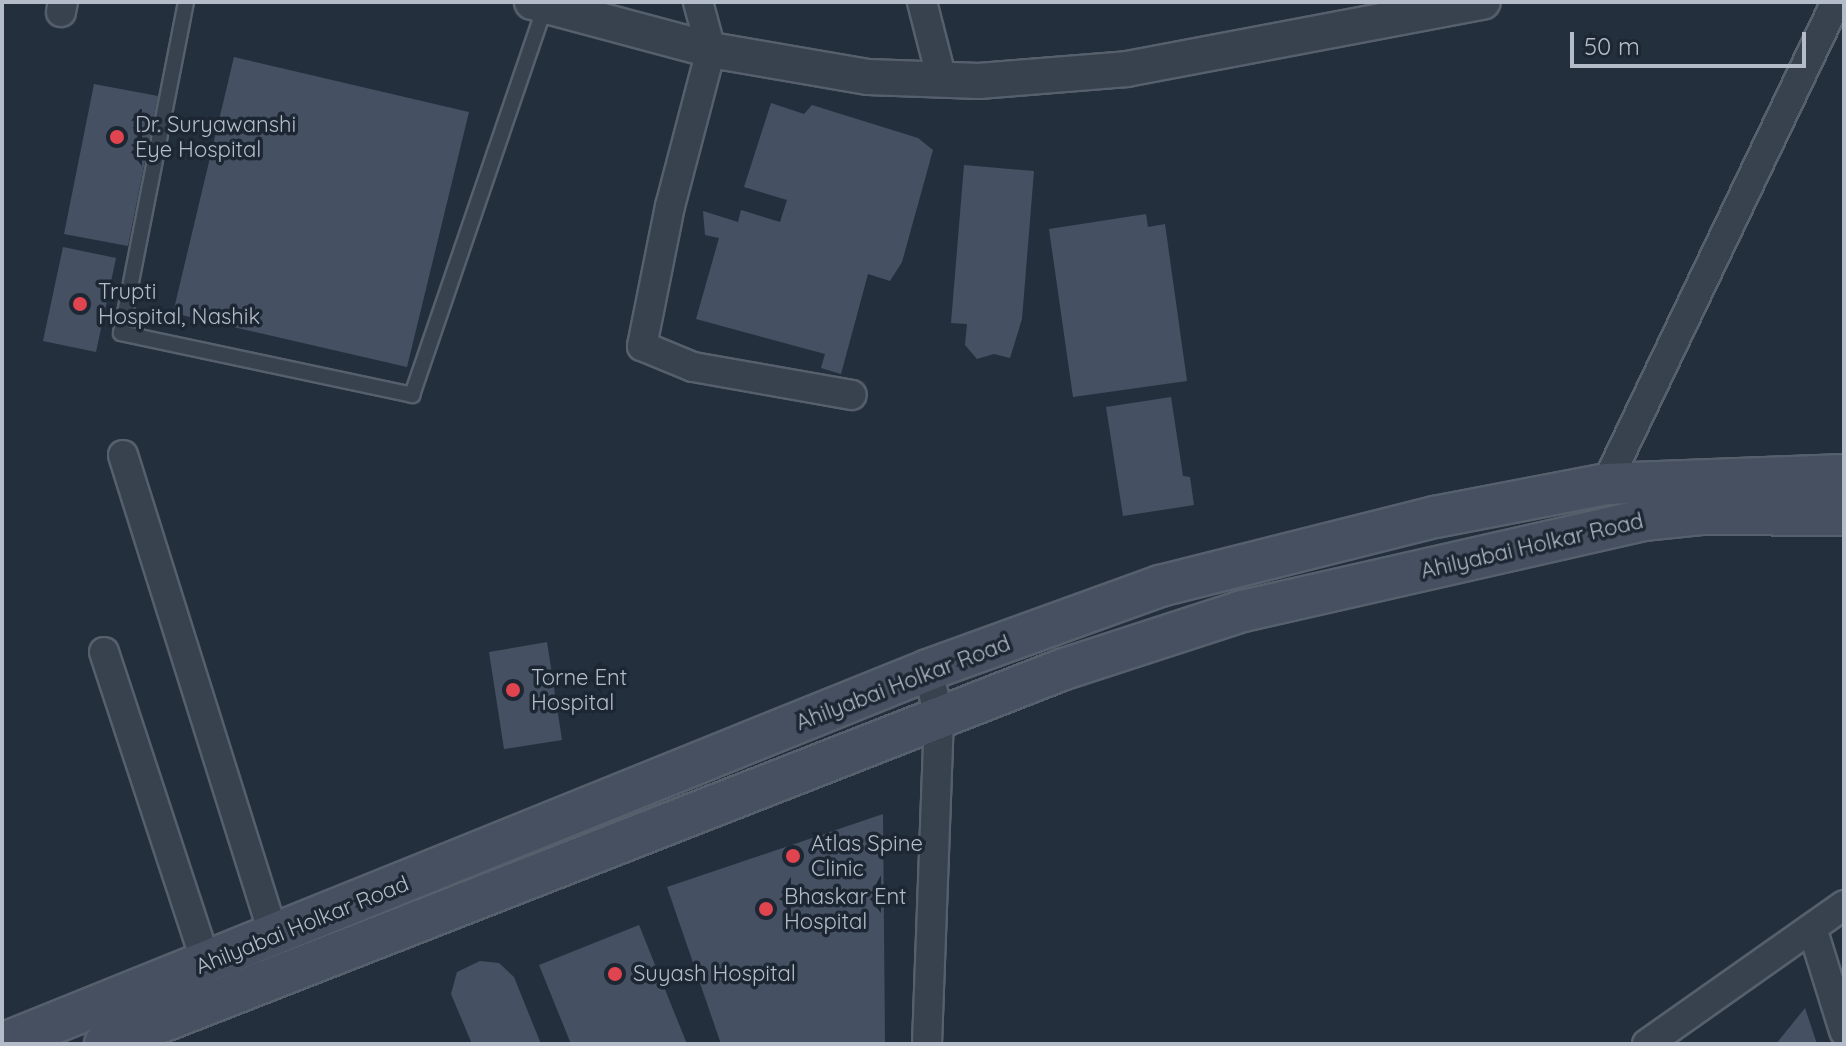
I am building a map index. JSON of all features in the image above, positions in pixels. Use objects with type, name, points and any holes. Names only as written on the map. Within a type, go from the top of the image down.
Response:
[{"type":"main road","name":"Ahilyabai Holkar Road","points":[[2,1044],[207,965],[928,670],[1160,586],[1435,517],[1606,484],[1844,475]]},
{"type":"main road","name":"Ahilyabai Holkar Road","points":[[105,1044],[1064,669],[1243,611],[1628,523],[1701,514],[1844,515]]},
{"type":"street","points":[[698,2],[711,50],[670,206],[642,346],[693,367],[852,395]]},
{"type":"street","points":[[922,2],[942,80]]},
{"type":"street","points":[[538,4],[711,50],[868,77],[942,80],[1127,69],[1396,10],[1483,2]]},
{"type":"street","points":[[1606,484],[1836,2]]},
{"type":"street","points":[[123,455],[274,936]]},
{"type":"street","points":[[104,652],[207,965]]},
{"type":"street","points":[[927,1044],[939,718],[928,670]]},
{"type":"street","points":[[1647,1044],[1844,905]]},
{"type":"street","points":[[1812,928],[1844,1031]]},
{"type":"lane","points":[[186,2],[121,333],[412,395],[538,4]]},
{"type":"building","points":[[234,57],[469,112],[407,367],[173,313]]},
{"type":"building","points":[[94,84],[158,96],[128,246],[64,234]]},
{"type":"building","points":[[771,103],[804,114],[812,105],[918,138],[933,150],[902,262],[890,281],[868,274],[841,374],[821,368],[825,354],[696,319],[719,238],[705,235],[703,211],[738,222],[741,210],[780,222],[787,200],[744,187]]},
{"type":"building","points":[[964,165],[1034,171],[1022,319],[1010,358],[994,354],[977,359],[965,345],[967,324],[951,323]]},
{"type":"building","points":[[1146,214],[1148,227],[1165,224],[1187,381],[1073,397],[1049,229]]},
{"type":"building","points":[[63,247],[116,258],[96,352],[43,341]]},
{"type":"building","points":[[1171,397],[1183,476],[1190,477],[1194,505],[1123,516],[1106,407]]},
{"type":"building","points":[[547,642],[562,740],[504,749],[489,652]]},
{"type":"building","points":[[883,814],[885,1044],[721,1044],[667,887]]},
{"type":"building","points":[[639,925],[687,1044],[571,1044],[539,965]]},
{"type":"building","points":[[480,961],[499,963],[514,977],[541,1044],[472,1044],[451,994],[457,972]]},
{"type":"building","points":[[1805,1008],[1817,1044],[1776,1044]]},
{"type":"place","name":"Dr. Suryawanshi Eye Hospital","points":[[117,137]]},
{"type":"place","name":"Trupti Hospital, Nashik","points":[[80,304]]},
{"type":"place","name":"Torne Ent Hospital","points":[[513,690]]},
{"type":"place","name":"Atlas Spine Clinic","points":[[793,856]]},
{"type":"place","name":"Bhaskar Ent Hospital","points":[[766,909]]},
{"type":"place","name":"Suyash Hospital","points":[[615,974]]}]
